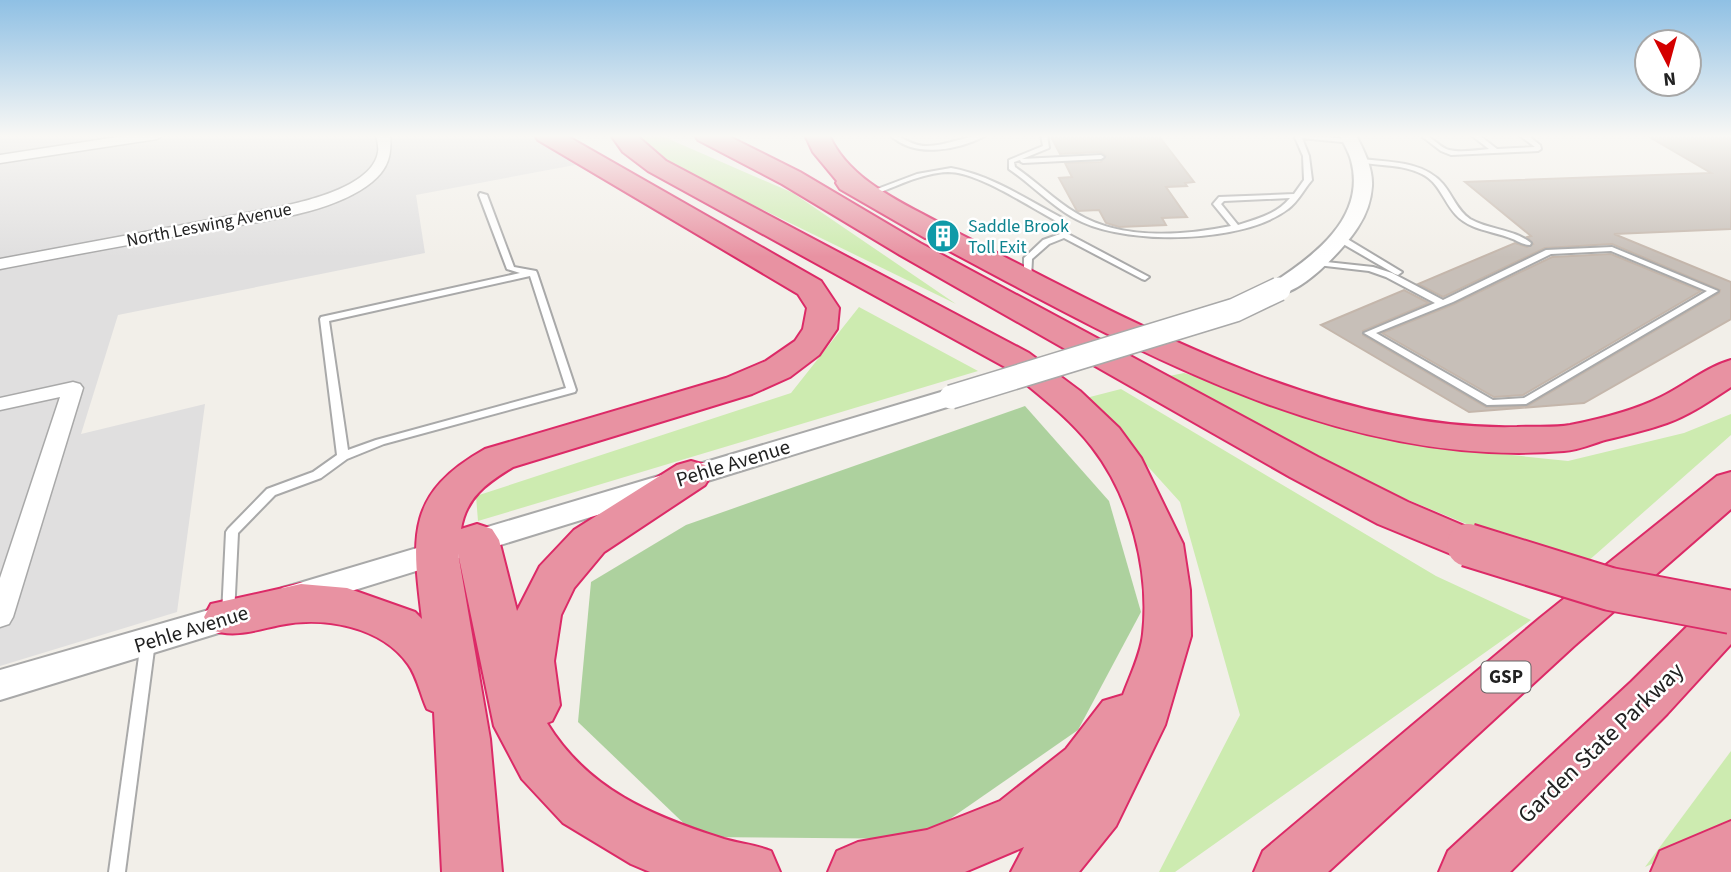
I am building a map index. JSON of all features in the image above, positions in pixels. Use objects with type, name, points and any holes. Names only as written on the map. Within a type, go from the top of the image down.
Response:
[{"type":"highway","points":[[617,176],[810,288],[823,308],[820,329],[807,348],[778,369],[739,386],[499,458],[472,474],[452,495],[442,517],[457,547],[520,726],[541,762],[583,804],[651,844],[733,871],[750,872]]},
{"type":"highway","points":[[636,176],[801,259],[859,276]]},
{"type":"highway","points":[[675,176],[1017,360],[1067,399],[1105,437],[1127,468],[1161,544],[1167,590],[1167,636],[1139,724],[1096,807],[1041,872]]},
{"type":"highway","points":[[785,176],[791,178]]},
{"type":"highway","points":[[786,176],[919,255],[1304,467],[1393,513],[1468,545],[1610,589],[1731,613]]},
{"type":"highway","points":[[834,176],[943,236],[1183,356],[1254,386],[1329,412],[1402,429],[1477,440],[1539,441],[1593,432],[1652,416],[1696,394],[1731,371]]},
{"type":"highway","points":[[849,176],[862,190]]},
{"type":"highway","points":[[583,804],[552,748],[535,708],[529,662],[538,615],[556,578],[589,541],[691,475]]},
{"type":"highway","name":"GSP","points":[[1284,872],[1557,632],[1731,486]]},
{"type":"highway","points":[[457,547],[472,872]]},
{"type":"highway","points":[[228,617],[301,602],[347,606],[398,626],[429,653],[464,739]]},
{"type":"highway","name":"Garden State Parkway","points":[[1469,872],[1649,698],[1731,613]]},
{"type":"highway","points":[[858,872],[927,859],[1020,821],[1086,767],[1130,706],[1167,636]]},
{"type":"highway","points":[[1681,872],[1731,850]]},
{"type":"street","name":"North Leswing Avenue","points":[[0,264],[284,211],[327,199],[370,176]]},
{"type":"street","name":"Pehle Avenue","points":[[0,685],[1235,310],[1279,289],[1317,264],[1342,239],[1351,227],[1360,204],[1362,176]]},
{"type":"street","points":[[0,404],[73,388],[0,617]]},
{"type":"lane","points":[[862,190],[921,176]]},
{"type":"lane","points":[[973,176],[1059,220],[1064,234],[1144,278]]},
{"type":"lane","points":[[1022,176],[1039,187],[1060,208],[1105,228],[1149,234],[1194,233],[1236,227],[1286,208],[1308,180],[1308,176]]},
{"type":"lane","points":[[1430,176],[1441,186],[1453,210],[1469,222],[1528,243]]},
{"type":"lane","points":[[483,195],[511,269],[533,273]]},
{"type":"lane","points":[[1236,227],[1217,204],[1222,199],[1295,196]]},
{"type":"lane","points":[[1027,279],[1028,258],[1046,242],[1064,234]]},
{"type":"lane","points":[[1342,239],[1446,302]]},
{"type":"lane","points":[[1612,249],[1714,291],[1526,401],[1491,403],[1370,333],[1446,302],[1549,252],[1612,249]]},
{"type":"lane","points":[[1317,264],[1370,269],[1446,302]]},
{"type":"lane","points":[[228,617],[232,532],[271,492],[317,475],[343,456],[380,442],[571,390],[533,273]]},
{"type":"lane","points":[[343,456],[324,319],[533,273]]},
{"type":"lane","points":[[117,872],[148,642]]},
{"type":"shaded area","points":[[0,176],[518,176],[416,195],[425,253],[118,315],[81,434],[205,404],[177,612],[0,666]]},
{"type":"green space","points":[[693,176],[753,176],[793,193],[956,304]]},
{"type":"green space","points":[[859,307],[978,371],[478,521],[476,496],[791,393]]},
{"type":"green space","points":[[1184,373],[1425,446],[1568,461],[1684,433],[1731,414],[1731,435],[1578,570],[1275,445],[1159,378]]},
{"type":"green space","points":[[1121,389],[1436,576],[1531,620],[1175,872],[1159,872],[1240,715],[1180,502],[1086,398]]},
{"type":"green space","points":[[1025,406],[1109,501],[1141,612],[1078,730],[921,839],[698,837],[578,722],[591,582],[686,525]]},
{"type":"green space","points":[[1731,751],[1731,829],[1645,867]]},
{"type":"building","points":[[1189,176],[1194,182],[1185,183],[1187,186],[1166,187],[1187,217],[1162,218],[1166,225],[1119,227],[1106,223],[1099,210],[1077,211],[1059,178]]},
{"type":"building","points":[[1637,176],[1731,176],[1731,229],[1614,234],[1731,282],[1731,319],[1584,403],[1469,412],[1321,325],[1404,290],[1429,303],[1363,331],[1363,335],[1486,407],[1527,406],[1719,293],[1720,290],[1612,244],[1545,248],[1443,297],[1418,284],[1515,243],[1527,247],[1533,244],[1527,237],[1531,236],[1465,182]]},
{"type":"building","points":[[1611,254],[1701,291],[1523,395],[1494,397],[1382,333],[1454,304],[1552,257]]},
{"type":"place","name":"Saddle Brook Toll Exit","points":[[943,236]]}]
